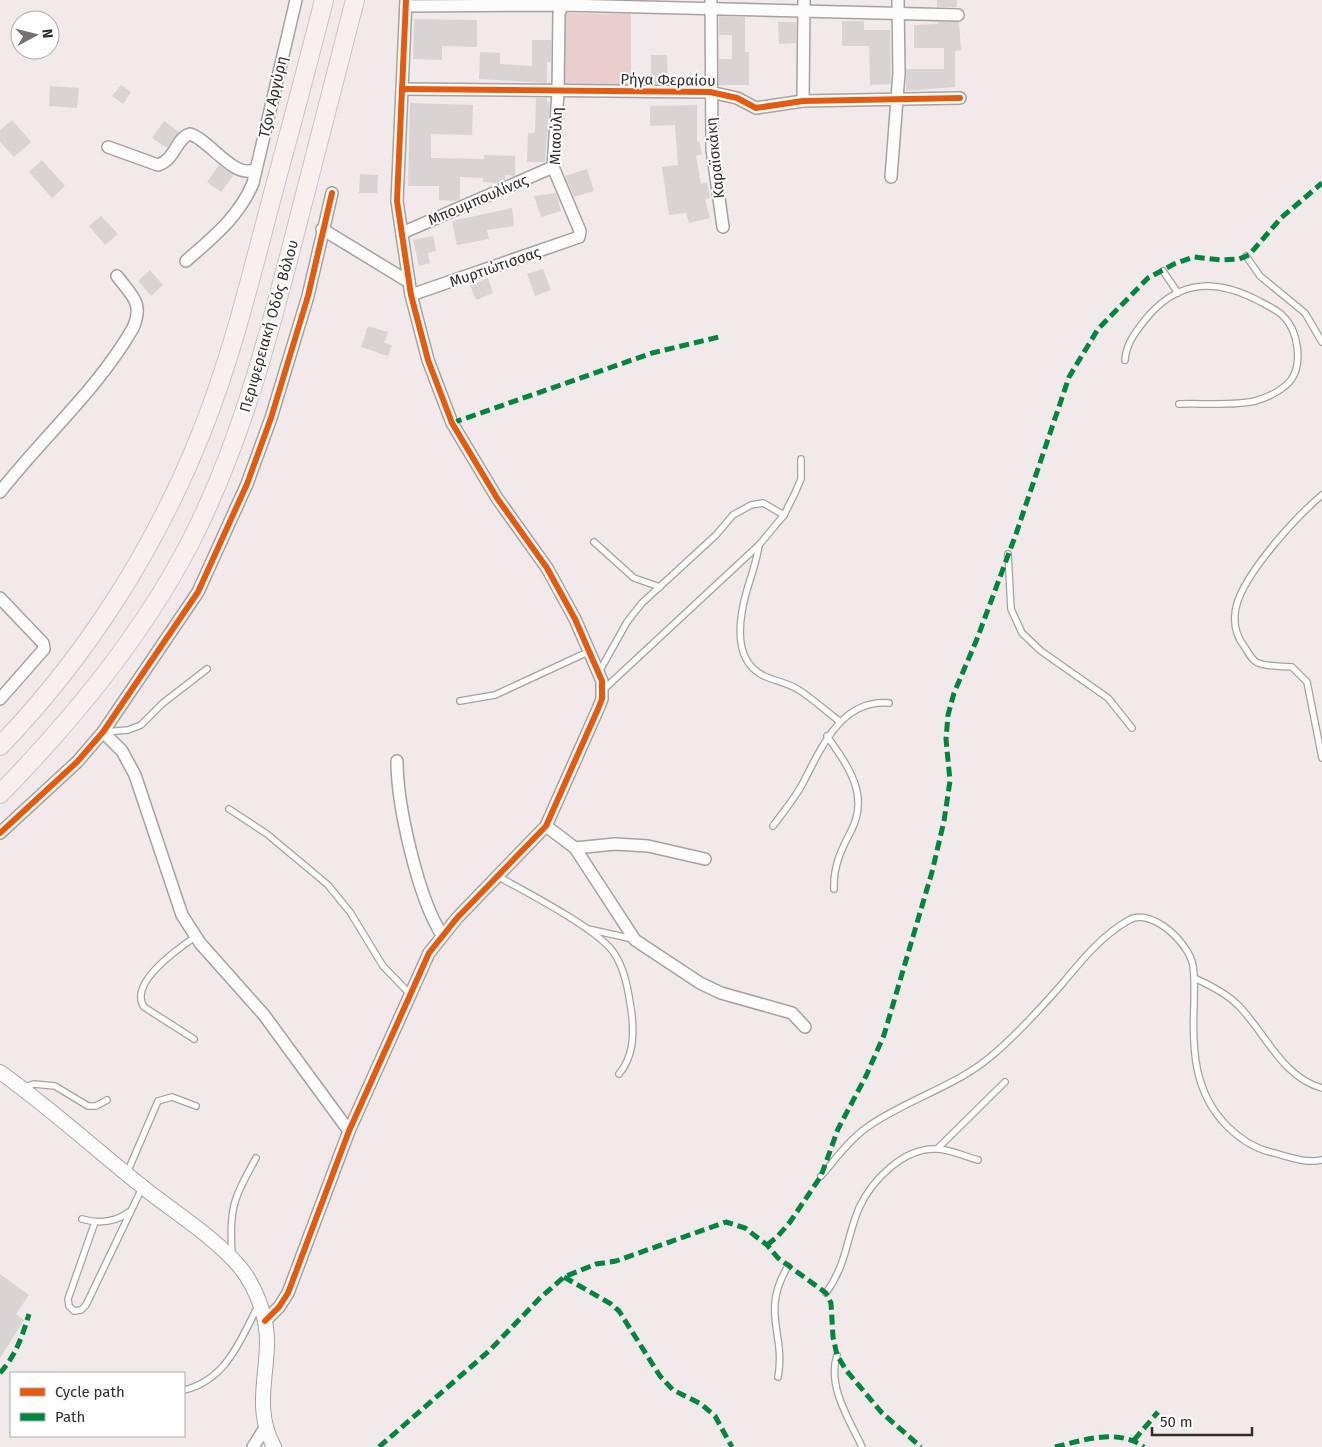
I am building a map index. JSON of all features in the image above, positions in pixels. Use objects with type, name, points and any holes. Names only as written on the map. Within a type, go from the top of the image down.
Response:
[{"type":"main road","name":"Περιφερειακή Οδός Βόλου","points":[[0,746],[61,677],[116,600],[150,542],[202,432],[239,322],[324,0]]},
{"type":"main road","name":"Περιφερειακή Οδός Βόλου","points":[[0,794],[59,732],[130,640],[182,558],[228,460],[259,371],[355,0]]},
{"type":"street","name":"Τζον Αργύρη","points":[[186,261],[235,216],[248,194],[256,169],[296,0]]},
{"type":"street","points":[[891,177],[898,99],[898,0]]},
{"type":"street","points":[[265,1321],[279,1308],[288,1293],[349,1131],[428,953],[442,935],[546,826],[598,709],[603,690],[599,673],[590,652],[547,568],[497,498],[452,423],[428,360],[411,295],[398,215],[396,183],[406,3],[564,2],[804,6],[958,15]]},
{"type":"street","name":"Μιαούλη","points":[[564,2],[559,14],[558,92],[553,167],[580,231],[579,237]]},
{"type":"street","name":"Καραϊσκάκη","points":[[711,4],[710,92],[712,149],[723,226]]},
{"type":"street","points":[[803,101],[804,6]]},
{"type":"street","name":"Ρήγα Φεραίου","points":[[402,89],[710,92],[737,98],[753,108],[803,101],[960,98]]},
{"type":"street","points":[[108,147],[158,166],[168,160],[181,141],[190,134],[238,169],[249,172],[256,169]]},
{"type":"street","name":"Μπουμπουλίνας","points":[[402,233],[553,167]]},
{"type":"street","points":[[0,834],[77,762],[104,732],[198,592],[247,484],[288,364],[308,296],[322,229],[332,193]]},
{"type":"street","points":[[322,229],[409,282]]},
{"type":"street","name":"Μυρτιώτισσας","points":[[411,295],[579,237]]},
{"type":"street","points":[[0,492],[36,447],[88,390],[133,328],[138,317],[138,308],[117,276]]},
{"type":"street","points":[[0,598],[43,643],[44,649],[0,699]]},
{"type":"street","points":[[104,732],[122,751],[135,775],[176,900],[195,937],[264,1015],[349,1131]]},
{"type":"street","points":[[397,761],[397,784],[413,858],[435,924],[442,935]]},
{"type":"street","points":[[546,826],[575,848],[635,940],[700,983],[721,993],[792,1013],[805,1027]]},
{"type":"street","points":[[575,848],[616,844],[648,846],[705,859]]},
{"type":"street","points":[[0,1063],[22,1088]]},
{"type":"street","points":[[0,1072],[232,1259],[249,1279],[260,1302],[265,1321],[268,1347],[262,1401],[265,1428],[274,1447]]},
{"type":"street","points":[[253,1447],[265,1428]]},
{"type":"lane","points":[[1246,256],[1260,276],[1305,313],[1322,342]]},
{"type":"lane","points":[[1163,270],[1178,293]]},
{"type":"lane","points":[[1125,360],[1131,339],[1143,323],[1160,304],[1178,293],[1213,284],[1243,293],[1284,317],[1292,329],[1297,350],[1296,365],[1291,379],[1269,396],[1254,402],[1179,404]]},
{"type":"lane","points":[[603,690],[759,545],[784,515],[801,479],[801,459]]},
{"type":"lane","points":[[1322,495],[1302,512],[1249,579],[1238,599],[1235,613],[1239,639],[1255,663],[1268,666],[1292,667],[1307,682],[1322,758]]},
{"type":"lane","points":[[599,673],[627,622],[642,603],[716,535],[733,515],[751,505],[763,504],[784,515]]},
{"type":"lane","points":[[594,542],[634,578],[660,587]]},
{"type":"lane","points":[[759,545],[755,569],[745,595],[740,625],[743,655],[750,666],[763,675],[798,690],[839,721]]},
{"type":"lane","points":[[1008,554],[1011,609],[1022,633],[1041,651],[1108,698],[1132,728]]},
{"type":"lane","points":[[460,701],[495,695],[590,652]]},
{"type":"lane","points":[[104,732],[128,730],[141,725],[163,703],[207,669]]},
{"type":"lane","points":[[773,826],[796,795],[827,736],[839,721],[869,704],[889,703]]},
{"type":"lane","points":[[827,736],[853,778],[860,801],[855,822],[836,866],[834,889]]},
{"type":"lane","points":[[229,808],[267,834],[328,885],[350,912],[383,966],[410,994]]},
{"type":"lane","points":[[499,877],[585,929],[614,952],[627,989],[634,1035],[630,1054],[619,1074]]},
{"type":"lane","points":[[821,1176],[864,1129],[886,1115],[968,1074],[986,1062],[1041,1008],[1087,954],[1131,919],[1141,917],[1152,918],[1166,928],[1185,949],[1193,964],[1194,1057],[1203,1092],[1215,1113],[1236,1135],[1260,1149],[1311,1162],[1322,1160]]},
{"type":"lane","points":[[585,929],[635,940]]},
{"type":"lane","points":[[194,1039],[144,1007],[140,1002],[141,993],[157,966],[195,937]]},
{"type":"lane","points":[[1194,978],[1218,990],[1239,1006],[1279,1058],[1312,1086],[1322,1088]]},
{"type":"lane","points":[[938,1148],[1005,1082]]},
{"type":"lane","points":[[22,1088],[34,1084],[55,1086],[88,1106],[96,1106],[107,1100]]},
{"type":"lane","points":[[127,1174],[158,1101],[172,1097],[196,1106]]},
{"type":"lane","points":[[826,1293],[837,1278],[844,1262],[860,1207],[875,1183],[901,1158],[921,1151],[938,1148],[978,1160]]},
{"type":"lane","points":[[232,1259],[232,1209],[235,1198],[256,1158]]},
{"type":"lane","points":[[95,1222],[68,1299],[69,1306],[74,1311],[81,1310],[86,1305],[142,1187]]},
{"type":"lane","points":[[82,1219],[95,1222],[110,1221],[131,1211]]},
{"type":"lane","points":[[778,1377],[779,1356],[774,1315],[774,1297],[779,1280],[788,1266]]},
{"type":"lane","points":[[185,1390],[208,1382],[219,1372],[232,1356],[260,1302]]},
{"type":"lane","points":[[837,1355],[834,1364],[838,1395],[862,1447]]},
{"type":"shaded area","points":[[564,13],[631,14],[631,88],[563,88]]},
{"type":"building","points":[[937,0],[957,0],[957,7],[937,7]]},
{"type":"building","points":[[719,16],[745,17],[745,52],[749,52],[749,85],[719,85],[719,59],[732,59],[732,35],[719,35]]},
{"type":"building","points":[[414,19],[477,20],[477,47],[442,46],[442,60],[413,59]]},
{"type":"building","points":[[842,21],[864,21],[864,30],[890,30],[891,84],[870,85],[869,46],[842,46]]},
{"type":"building","points":[[778,22],[796,22],[796,43],[779,44]]},
{"type":"building","points":[[938,22],[959,22],[961,50],[955,51],[955,87],[906,91],[906,69],[944,69],[944,48],[914,48],[914,25],[938,24]]},
{"type":"building","points":[[532,40],[551,40],[551,62],[547,62],[547,83],[479,79],[480,52],[500,53],[500,64],[532,66]]},
{"type":"building","points":[[651,55],[667,55],[668,84],[651,84]]},
{"type":"building","points":[[121,85],[131,92],[123,104],[112,96]]},
{"type":"building","points":[[50,86],[79,88],[77,108],[49,106]]},
{"type":"building","points":[[536,98],[547,98],[547,102],[550,102],[545,162],[527,162],[528,133],[535,133]]},
{"type":"building","points":[[410,103],[473,105],[472,135],[431,134],[431,158],[484,159],[484,155],[515,156],[515,176],[505,175],[505,180],[498,183],[483,182],[483,178],[460,177],[460,200],[456,201],[439,200],[439,186],[408,186]]},
{"type":"building","points":[[697,105],[697,141],[699,141],[702,154],[696,156],[701,184],[707,182],[710,198],[705,199],[710,218],[689,223],[686,213],[669,215],[662,167],[678,165],[675,125],[650,126],[650,106]]},
{"type":"building","points":[[12,120],[31,142],[14,157],[0,142],[0,130]]},
{"type":"building","points":[[164,121],[179,132],[167,148],[152,138]]},
{"type":"building","points":[[42,160],[65,186],[52,198],[29,172]]},
{"type":"building","points":[[219,165],[234,175],[221,192],[207,182]]},
{"type":"building","points":[[587,169],[594,191],[574,197],[565,176]]},
{"type":"building","points":[[360,174],[378,175],[377,193],[359,193]]},
{"type":"building","points":[[556,193],[561,211],[541,217],[534,196]]},
{"type":"building","points":[[512,208],[514,226],[487,230],[489,239],[457,245],[452,221]]},
{"type":"building","points":[[101,216],[118,234],[105,245],[89,226]]},
{"type":"building","points":[[433,236],[436,251],[428,253],[430,263],[419,266],[413,240]]},
{"type":"building","points":[[543,269],[551,290],[535,296],[527,274]]},
{"type":"building","points":[[150,270],[163,285],[151,296],[138,281]]},
{"type":"building","points":[[488,278],[493,293],[476,300],[470,285]]},
{"type":"building","points":[[368,326],[388,332],[384,343],[392,345],[388,356],[361,347]]},
{"type":"building","points":[[0,1274],[29,1295],[16,1314],[24,1320],[0,1358]]},
{"type":"marked path","points":[[767,1245],[790,1222],[821,1176],[838,1129],[866,1076],[884,1035],[932,872],[944,821],[950,781],[946,739],[948,715],[954,693],[977,639],[1016,534],[1069,377],[1098,329],[1148,278],[1174,264],[1194,257],[1221,260],[1239,259],[1249,255],[1281,218],[1322,183]]},
{"type":"marked path","points":[[452,423],[652,353],[723,336]]},
{"type":"marked path","points":[[379,1447],[489,1351],[540,1298],[564,1277],[596,1264],[616,1261],[726,1222],[745,1228],[767,1245],[778,1258],[826,1293],[831,1303],[833,1337],[837,1355],[846,1370],[882,1413],[921,1447]]},
{"type":"marked path","points":[[564,1277],[611,1304],[619,1311],[660,1376],[673,1390],[701,1404],[715,1416],[732,1447]]},
{"type":"marked path","points":[[0,1373],[18,1345],[29,1314]]},
{"type":"marked path","points":[[1134,1440],[1158,1412]]},
{"type":"marked path","points":[[1055,1447],[1101,1437],[1123,1438],[1134,1441],[1144,1447]]},
{"type":"cycle path","points":[[265,1321],[279,1307],[288,1293],[349,1131],[429,953],[457,918],[546,826],[602,699],[602,681],[575,619],[547,568],[497,498],[452,423],[428,360],[411,295],[397,201],[406,0]]},
{"type":"cycle path","points":[[402,89],[710,92],[737,98],[756,108],[803,101],[960,98]]},
{"type":"cycle path","points":[[0,833],[77,762],[103,732],[198,592],[247,484],[271,418],[308,296],[332,193]]}]
